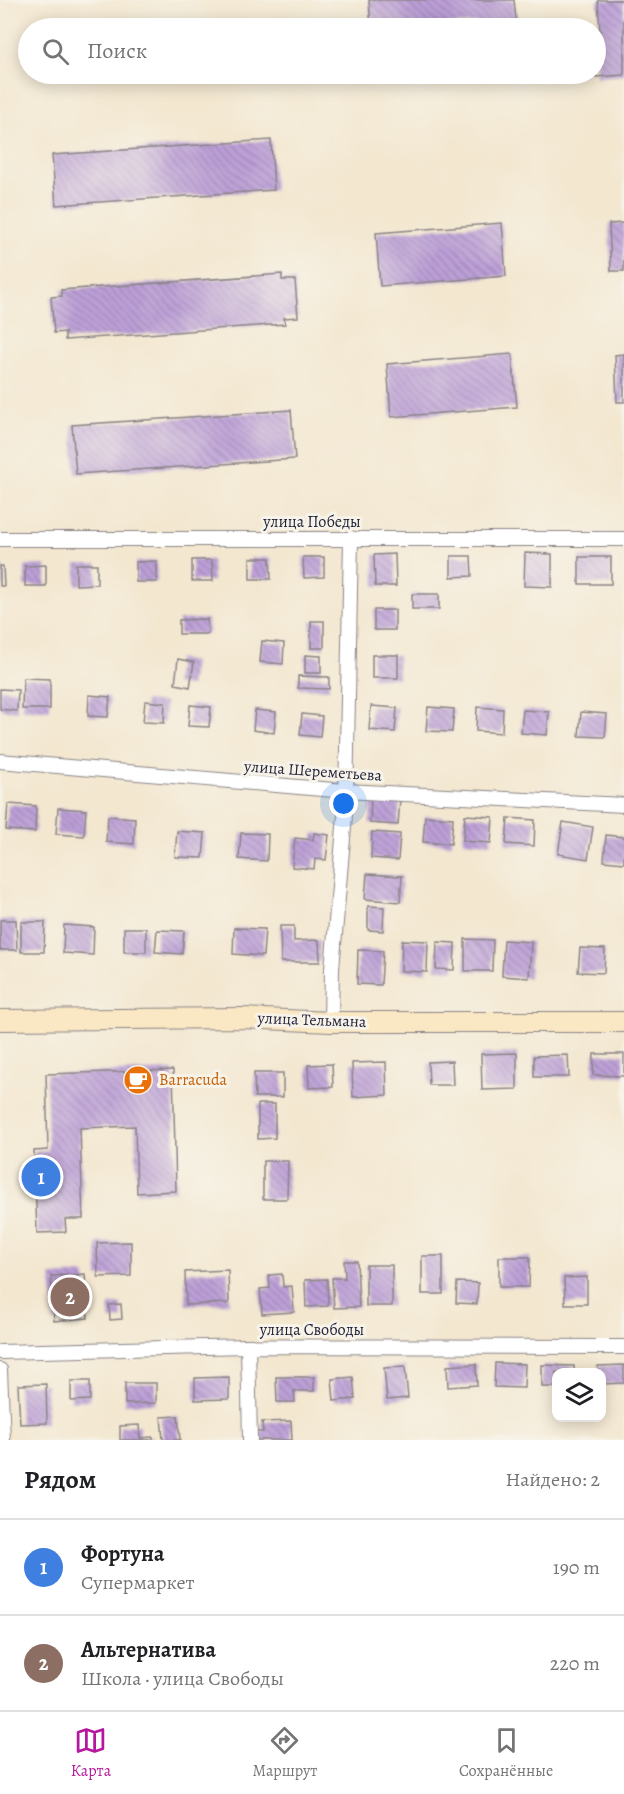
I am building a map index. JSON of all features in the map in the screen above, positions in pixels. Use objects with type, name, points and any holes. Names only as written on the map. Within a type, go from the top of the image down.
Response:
[{"type":"street","points":[[331,1022],[332,969],[346,803],[351,538]]},
{"type":"street","name":"улица Победы","points":[[0,539],[624,539]]},
{"type":"street","name":"улица Шереметьева","points":[[0,761],[345,791],[624,805]]},
{"type":"street","name":"улица Тельмана","points":[[0,1020],[243,1018],[331,1022],[624,1022]]},
{"type":"street","points":[[248,1346],[250,1440]]},
{"type":"street","name":"улица Свободы","points":[[0,1352],[248,1346],[624,1347]]},
{"type":"street","points":[[0,1370],[3,1440]]},
{"type":"building","points":[[369,0],[514,0],[516,18],[370,18]]},
{"type":"building","points":[[598,0],[624,0],[624,75],[606,76],[606,18],[599,18]]},
{"type":"building","points":[[271,140],[274,190],[56,205],[52,155]]},
{"type":"building","points":[[502,223],[506,276],[380,286],[376,233]]},
{"type":"building","points":[[624,223],[624,271],[611,271],[609,224]]},
{"type":"building","points":[[282,274],[282,280],[295,280],[298,317],[284,318],[285,324],[65,340],[65,332],[54,333],[51,297],[62,296],[61,290]]},
{"type":"building","points":[[512,354],[517,407],[391,417],[387,364]]},
{"type":"building","points":[[624,354],[624,402],[617,402],[615,355]]},
{"type":"building","points":[[291,410],[295,459],[76,474],[72,425]]},
{"type":"building","points":[[525,553],[552,554],[552,587],[524,586]]},
{"type":"building","points":[[395,554],[396,586],[375,586],[374,555]]},
{"type":"building","points":[[451,556],[471,556],[472,576],[451,577]]},
{"type":"building","points":[[303,557],[324,557],[324,577],[304,578]]},
{"type":"building","points":[[579,557],[611,557],[611,584],[579,584]]},
{"type":"building","points":[[250,558],[270,558],[271,579],[250,579]]},
{"type":"building","points":[[192,560],[212,560],[213,581],[192,581]]},
{"type":"building","points":[[157,561],[157,582],[136,582],[136,562]]},
{"type":"building","points":[[76,564],[97,564],[97,584],[76,585]]},
{"type":"building","points":[[46,565],[46,586],[25,586],[25,566]]},
{"type":"building","points":[[0,566],[3,566],[4,586],[0,586]]},
{"type":"building","points":[[412,594],[439,594],[439,609],[412,609]]},
{"type":"building","points":[[374,610],[395,610],[395,630],[374,630]]},
{"type":"building","points":[[207,619],[208,634],[179,634],[179,620]]},
{"type":"building","points":[[311,621],[324,621],[324,648],[311,648]]},
{"type":"building","points":[[262,641],[284,643],[283,664],[260,662]]},
{"type":"building","points":[[305,655],[321,656],[321,673],[305,673]]},
{"type":"building","points":[[372,655],[398,655],[398,678],[372,678]]},
{"type":"building","points":[[178,659],[194,662],[190,687],[175,684]]},
{"type":"building","points":[[298,676],[329,677],[329,689],[298,688]]},
{"type":"building","points":[[23,678],[50,679],[50,709],[22,709]]},
{"type":"building","points":[[0,689],[18,690],[17,711],[0,709]]},
{"type":"building","points":[[89,695],[110,697],[108,717],[88,716]]},
{"type":"building","points":[[145,701],[165,703],[164,723],[143,722]]},
{"type":"building","points":[[190,705],[211,707],[209,727],[188,726]]},
{"type":"building","points":[[371,706],[397,708],[395,732],[369,730]]},
{"type":"building","points":[[428,707],[454,709],[452,732],[426,731]]},
{"type":"building","points":[[477,707],[503,709],[502,733],[476,731]]},
{"type":"building","points":[[255,710],[276,712],[274,733],[253,730]]},
{"type":"building","points":[[523,710],[549,712],[547,735],[521,733]]},
{"type":"building","points":[[581,712],[607,714],[605,737],[579,736]]},
{"type":"building","points":[[302,714],[322,716],[320,737],[300,735]]},
{"type":"building","points":[[371,797],[400,799],[398,825],[370,823]]},
{"type":"building","points":[[8,804],[36,806],[35,832],[6,830]]},
{"type":"building","points":[[58,808],[86,810],[84,836],[56,834]]},
{"type":"building","points":[[465,815],[493,817],[491,843],[463,841]]},
{"type":"building","points":[[108,816],[135,818],[134,844],[106,842]]},
{"type":"building","points":[[425,816],[453,818],[451,844],[423,842]]},
{"type":"building","points":[[508,818],[535,820],[534,846],[506,844]]},
{"type":"building","points":[[563,822],[593,827],[588,859],[558,854]]},
{"type":"building","points":[[177,831],[205,833],[203,858],[175,857]]},
{"type":"building","points":[[372,832],[400,834],[398,860],[371,858]]},
{"type":"building","points":[[241,833],[268,834],[267,861],[239,859]]},
{"type":"building","points":[[314,833],[329,835],[326,860],[315,859],[314,869],[292,867],[295,838],[313,840]]},
{"type":"building","points":[[606,835],[624,837],[624,863],[604,861]]},
{"type":"building","points":[[367,874],[402,876],[400,902],[365,899]]},
{"type":"building","points":[[368,906],[384,907],[383,931],[368,930]]},
{"type":"building","points":[[0,920],[16,920],[17,950],[0,950]]},
{"type":"building","points":[[21,922],[45,922],[44,952],[21,952]]},
{"type":"building","points":[[64,925],[94,927],[93,955],[63,953]]},
{"type":"building","points":[[280,926],[294,926],[294,941],[319,940],[320,962],[281,962]]},
{"type":"building","points":[[124,928],[146,928],[146,952],[124,952]]},
{"type":"building","points":[[234,928],[265,929],[263,956],[233,954]]},
{"type":"building","points":[[157,930],[184,931],[182,954],[155,952]]},
{"type":"building","points":[[465,939],[493,940],[492,971],[465,971]]},
{"type":"building","points":[[402,940],[428,941],[427,972],[401,971]]},
{"type":"building","points":[[504,940],[531,942],[529,978],[502,976]]},
{"type":"building","points":[[437,942],[455,943],[454,970],[436,969]]},
{"type":"building","points":[[580,948],[605,949],[604,973],[578,972]]},
{"type":"building","points":[[358,950],[383,951],[381,985],[357,984]]},
{"type":"building","points":[[517,1053],[517,1089],[482,1090],[481,1054]]},
{"type":"building","points":[[594,1054],[624,1054],[624,1076],[593,1075]]},
{"type":"building","points":[[568,1055],[569,1077],[534,1077],[534,1056]]},
{"type":"building","points":[[452,1061],[453,1085],[429,1085],[428,1062]]},
{"type":"building","points":[[386,1062],[387,1095],[353,1097],[352,1063]]},
{"type":"building","points":[[332,1064],[333,1087],[309,1088],[308,1065]]},
{"type":"building","points":[[173,1070],[176,1191],[137,1193],[135,1126],[80,1128],[83,1219],[65,1219],[66,1232],[37,1233],[34,1151],[48,1150],[46,1074]]},
{"type":"building","points":[[254,1073],[283,1073],[283,1097],[255,1097]]},
{"type":"building","points":[[258,1104],[275,1104],[275,1138],[258,1139]]},
{"type":"building","points":[[263,1161],[288,1161],[287,1199],[263,1199]]},
{"type":"building","points":[[131,1242],[131,1276],[98,1277],[97,1243]]},
{"type":"building","points":[[422,1256],[443,1256],[443,1294],[422,1294]]},
{"type":"building","points":[[499,1257],[530,1257],[529,1287],[499,1287]]},
{"type":"building","points":[[344,1261],[357,1261],[359,1307],[334,1308],[332,1278],[345,1278]]},
{"type":"building","points":[[366,1265],[392,1265],[392,1306],[366,1306]]},
{"type":"building","points":[[228,1270],[229,1303],[186,1305],[185,1272]]},
{"type":"building","points":[[85,1274],[88,1318],[54,1321],[51,1276]]},
{"type":"building","points":[[282,1274],[283,1287],[292,1286],[294,1312],[262,1314],[260,1289],[270,1288],[269,1275]]},
{"type":"building","points":[[587,1277],[587,1304],[565,1304],[564,1278]]},
{"type":"building","points":[[327,1279],[328,1306],[306,1307],[305,1280]]},
{"type":"building","points":[[457,1282],[478,1283],[477,1304],[456,1303]]},
{"type":"building","points":[[121,1304],[122,1319],[110,1320],[109,1305]]},
{"type":"building","points":[[495,1363],[525,1364],[524,1388],[494,1387]]},
{"type":"building","points":[[476,1364],[477,1385],[448,1387],[447,1366]]},
{"type":"building","points":[[542,1365],[574,1366],[574,1368],[552,1368],[552,1387],[542,1387]]},
{"type":"building","points":[[624,1365],[624,1383],[606,1384],[606,1368],[598,1368],[598,1366]]},
{"type":"building","points":[[405,1367],[408,1398],[387,1400],[384,1368]]},
{"type":"building","points":[[229,1377],[229,1399],[195,1400],[195,1378]]},
{"type":"building","points":[[276,1377],[314,1377],[314,1391],[294,1391],[295,1402],[277,1402]]},
{"type":"building","points":[[353,1377],[355,1399],[334,1401],[332,1379]]},
{"type":"building","points":[[71,1381],[90,1381],[90,1400],[71,1401]]},
{"type":"building","points":[[125,1383],[156,1383],[156,1403],[125,1404]]},
{"type":"building","points":[[46,1384],[47,1423],[20,1424],[18,1385]]},
{"type":"building","points":[[178,1416],[180,1440],[163,1440],[161,1417]]},
{"type":"building","points":[[291,1421],[292,1440],[255,1440],[254,1432],[263,1432],[262,1422]]},
{"type":"building","points":[[139,1425],[140,1438],[153,1437],[153,1440],[120,1440],[120,1426]]},
{"type":"place","name":"Barracuda","points":[[138,1080]]},
{"type":"place","name":"Фортуна","points":[[41,1177]]},
{"type":"place","name":"Альтернатива","points":[[70,1297]]}]
